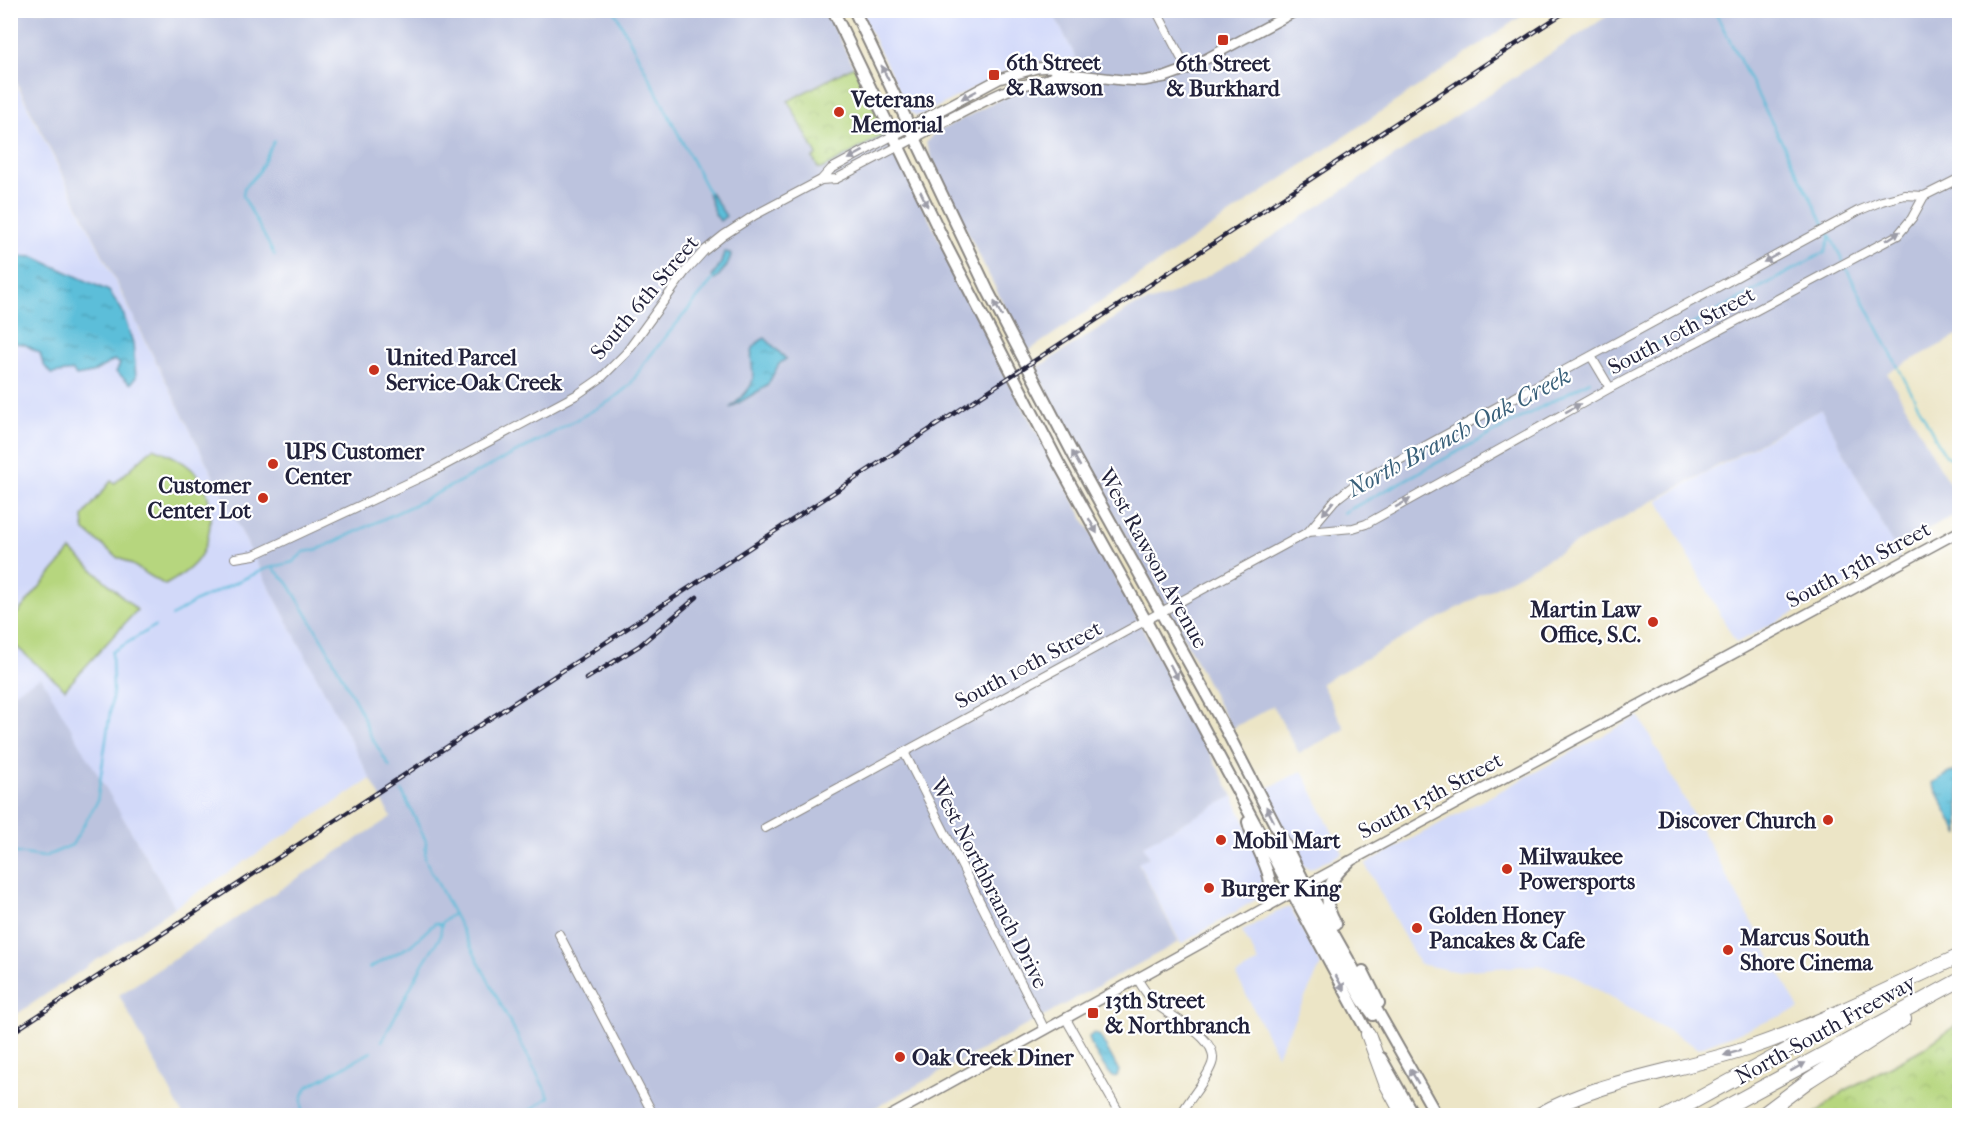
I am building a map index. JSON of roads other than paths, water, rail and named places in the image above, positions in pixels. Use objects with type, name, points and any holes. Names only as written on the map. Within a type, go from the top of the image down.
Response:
[{"type":"highway","points":[[1537,1116],[1566,1101],[1605,1086],[1707,1060],[1772,1040],[1959,956]]},
{"type":"highway","name":"North-South Freeway","points":[[1667,1116],[1959,956]]},
{"type":"highway","points":[[1761,1116],[1809,1080],[1959,982]]},
{"type":"highway","name":"North-South Freeway","points":[[1710,1116],[1959,982]]},
{"type":"highway","points":[[1368,1034],[1386,1083],[1404,1116]]},
{"type":"main road","name":"West Rawson Avenue","points":[[833,10],[943,238],[1035,417],[1291,893],[1414,1116]]},
{"type":"main road","name":"West Rawson Avenue","points":[[854,10],[988,291],[1074,456],[1226,730],[1306,885],[1437,1116]]},
{"type":"main road","points":[[1209,739],[1226,730]]},
{"type":"main road","points":[[1258,791],[1243,803],[1251,834],[1266,862],[1271,894],[1268,906]]},
{"type":"main road","points":[[1258,831],[1277,850],[1294,881],[1306,885]]},
{"type":"main road","points":[[1348,862],[1333,876],[1329,884],[1330,913],[1373,988],[1394,1040]]},
{"type":"main road","points":[[1291,893],[1305,900],[1362,1000],[1394,1040]]},
{"type":"street","points":[[1156,10],[1187,69]]},
{"type":"street","name":"South 6th Street","points":[[235,558],[254,555],[430,473],[590,386],[612,368],[633,345],[672,288],[704,251],[744,222],[821,180],[831,169],[986,85],[1012,74],[1050,67],[1062,73],[1122,80],[1143,81],[1165,77],[1187,69],[1298,10]]},
{"type":"street","name":"South 6th Street","points":[[821,180],[836,179],[1005,91],[1027,83],[1052,79],[1062,73]]},
{"type":"street","name":"South 10th Street","points":[[765,828],[1308,532],[1335,500],[1357,483],[1858,211],[1905,195],[1924,196],[1959,178]]},
{"type":"street","name":"South 10th Street","points":[[1308,532],[1353,528],[1366,524],[1610,388],[1898,235],[1912,218],[1924,196]]},
{"type":"street","points":[[1591,356],[1610,388]]},
{"type":"street","name":"South 13th Street","points":[[890,1116],[904,1112],[1045,1030],[1291,893],[1959,531]]},
{"type":"street","name":"West Northbranch Drive","points":[[904,752],[1045,1030]]},
{"type":"street","points":[[559,934],[654,1116]]},
{"type":"street","points":[[1137,978],[1143,990],[1157,1005],[1172,1018],[1203,1037],[1211,1047],[1212,1065],[1180,1116]]},
{"type":"street","points":[[1066,1019],[1120,1116]]},
{"type":"water","points":[[710,192],[726,216],[720,221],[715,214],[708,193]]},
{"type":"water","points":[[724,252],[731,255],[727,266],[715,280],[712,277],[721,263]]},
{"type":"water","points":[[11,256],[34,257],[109,291],[122,310],[133,343],[136,377],[131,384],[116,372],[120,364],[114,360],[92,373],[76,376],[73,371],[51,374],[43,364],[40,353],[24,344],[15,343],[11,337]]},
{"type":"water","points":[[765,338],[786,359],[779,364],[767,386],[730,408],[746,393],[752,383],[752,353],[758,343]]},
{"type":"water","points":[[1959,768],[1959,835],[1932,783]]},
{"type":"water","points":[[1094,1033],[1100,1036],[1119,1071],[1117,1076],[1113,1077],[1095,1053],[1089,1037]]},
{"type":"waterway","name":"North Branch Oak Creek","points":[[614,10],[709,193]]},
{"type":"waterway","name":"North Branch Oak Creek","points":[[1714,10],[1843,261]]},
{"type":"waterway","points":[[274,141],[258,173],[244,188],[243,196],[275,256]]},
{"type":"waterway","name":"North Branch Oak Creek","points":[[1611,369],[1825,252],[1830,237]]},
{"type":"waterway","name":"North Branch Oak Creek","points":[[1845,266],[1939,445],[1946,456],[1960,463]]},
{"type":"waterway","name":"North Branch Oak Creek","points":[[172,616],[196,601],[265,569],[293,562],[304,552],[319,549],[422,501],[610,401],[630,385],[645,362],[715,277]]},
{"type":"waterway","name":"North Branch Oak Creek","points":[[1343,513],[1590,381]]},
{"type":"waterway","points":[[274,569],[288,583],[327,648],[362,714],[370,735],[390,767]]},
{"type":"waterway","name":"North Branch Oak Creek","points":[[10,852],[44,857],[72,845],[97,802],[113,692],[112,652],[155,626]]},
{"type":"waterway","points":[[402,791],[426,841],[425,859],[549,1097],[522,1116]]},
{"type":"waterway","points":[[382,1041],[440,937],[442,922],[453,914]]},
{"type":"waterway","points":[[369,968],[410,946],[435,923],[442,925]]},
{"type":"waterway","points":[[302,1116],[302,1098],[307,1087],[371,1052]]},
{"type":"railway","points":[[1450,10],[1488,15],[1525,10]]},
{"type":"railway","points":[[10,1034],[1568,10]]},
{"type":"railway","points":[[586,679],[639,646],[697,597]]},
{"type":"place","name":"6th Street & Burkhard","points":[[1223,40]]},
{"type":"place","name":"6th Street & Rawson","points":[[994,75]]},
{"type":"place","name":"Veterans Memorial","points":[[839,112]]},
{"type":"place","name":"United Parcel Service-Oak Creek","points":[[374,370]]},
{"type":"place","name":"UPS Customer Center","points":[[273,464]]},
{"type":"place","name":"Customer Center Lot","points":[[263,498]]},
{"type":"place","name":"Martin Law Office, S.C.","points":[[1653,622]]},
{"type":"place","name":"Discover Church","points":[[1828,820]]},
{"type":"place","name":"Mobil Mart","points":[[1221,840]]},
{"type":"place","name":"Milwaukee Powersports","points":[[1507,869]]},
{"type":"place","name":"Burger King","points":[[1209,888]]},
{"type":"place","name":"Golden Honey Pancakes & Cafe","points":[[1417,928]]},
{"type":"place","name":"Marcus South Shore Cinema","points":[[1728,950]]},
{"type":"place","name":"13th Street & Northbranch","points":[[1093,1013]]},
{"type":"place","name":"Oak Creek Diner","points":[[900,1057]]}]
